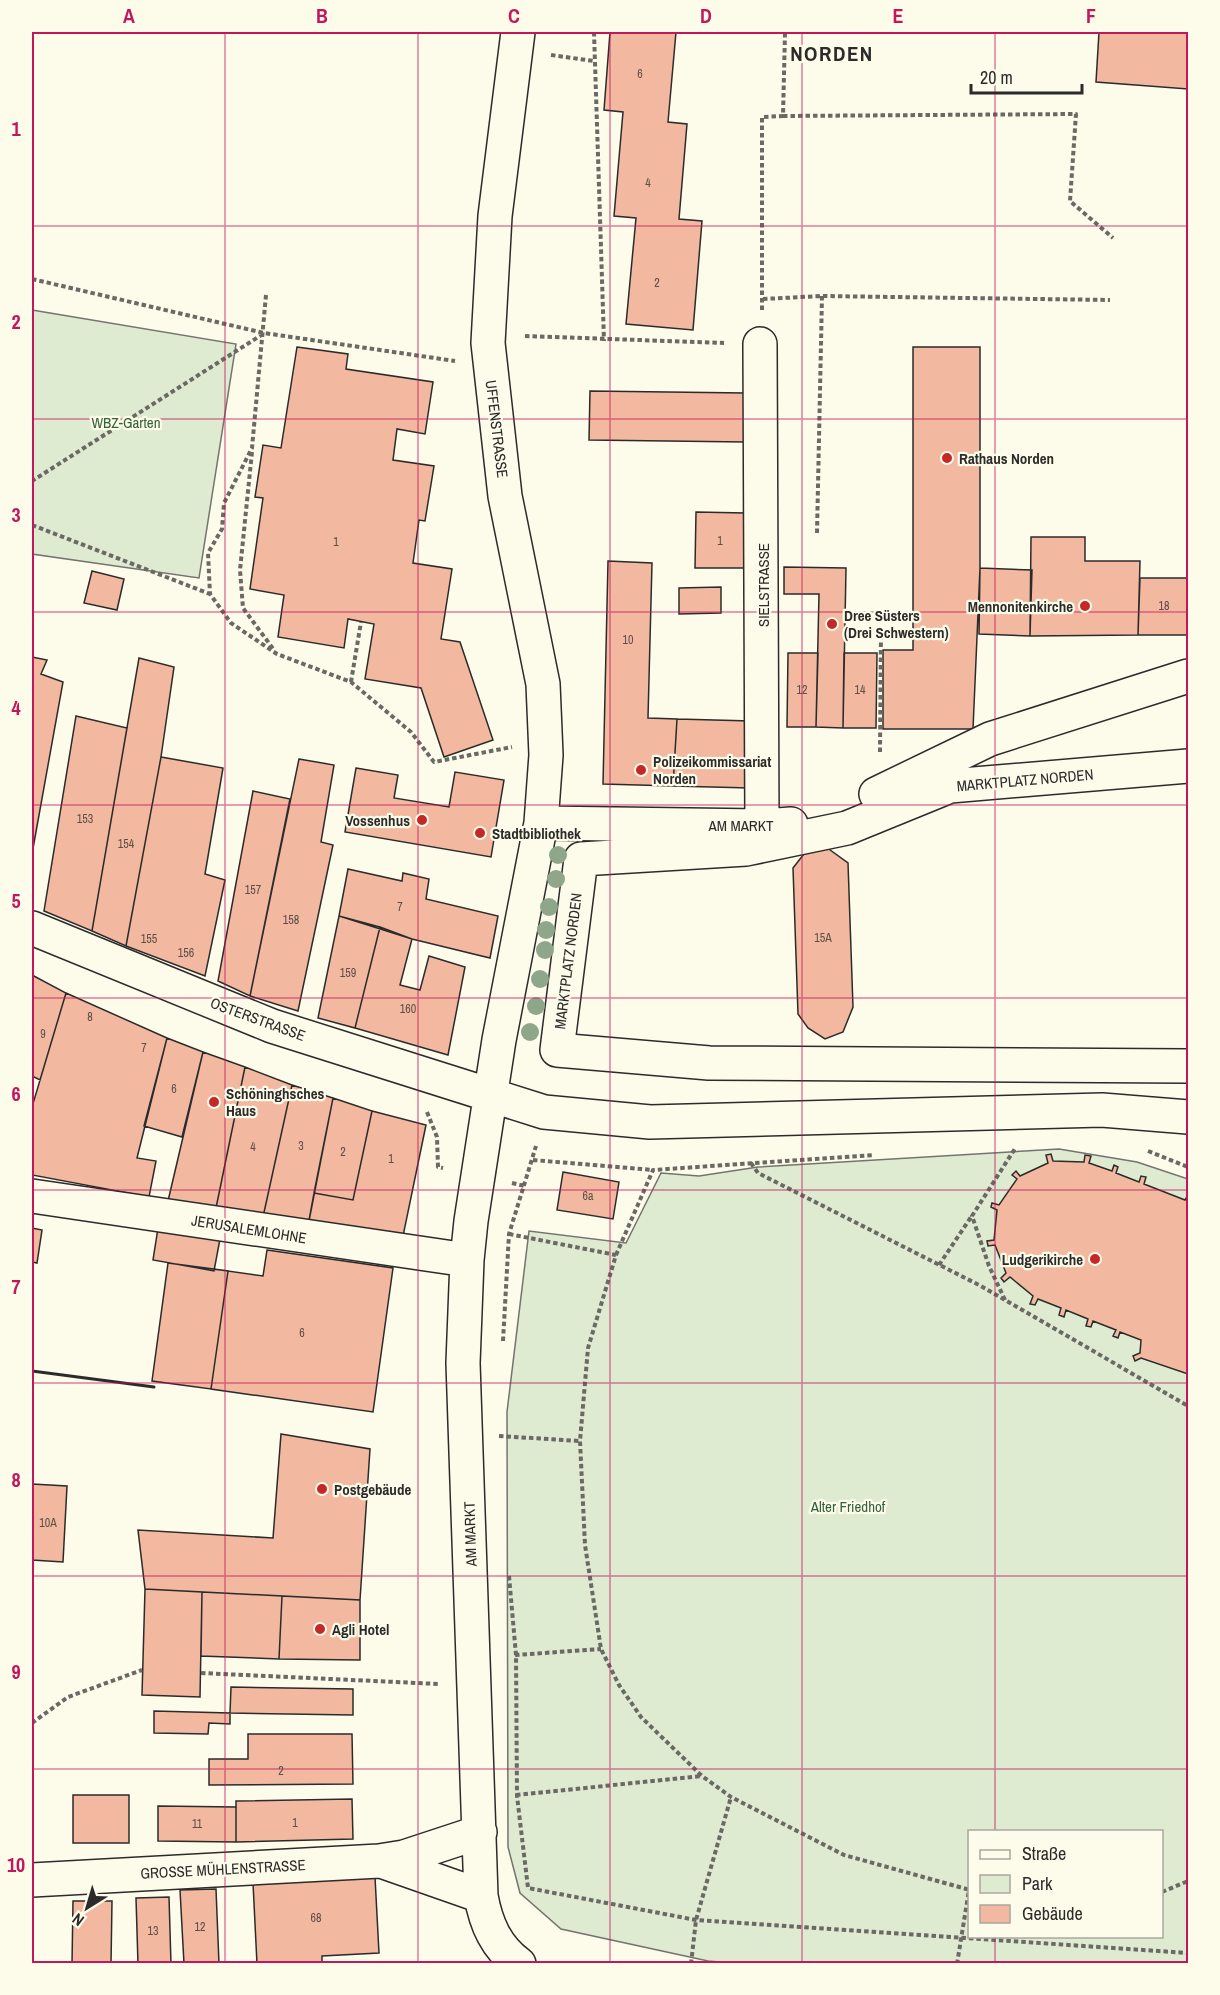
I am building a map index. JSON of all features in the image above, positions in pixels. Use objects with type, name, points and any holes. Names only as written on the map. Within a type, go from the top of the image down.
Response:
[{"type":"street","name":"UFFENSTRASSE","points":[[518,32],[495,216],[488,350],[506,496],[543,684],[545,740],[540,823]]},
{"type":"street","name":"SIELSTRASSE","points":[[760,344],[762,826]]},
{"type":"street","name":"AM MARKT","points":[[507,1960],[493,1935],[481,1896],[480,1792],[463,1363],[467,1260],[477,1176],[540,823],[762,826],[804,823],[880,792],[990,739],[1188,676]]},
{"type":"street","name":"MARKTPLATZ NORDEN","points":[[1188,765],[950,786],[847,828],[746,849],[581,859],[557,1050],[710,1063],[1188,1066]]},
{"type":"street","name":"OSTERSTRASSE","points":[[32,928],[272,1026],[490,1094]]},
{"type":"street","points":[[490,1094],[544,1112],[650,1122],[1102,1110],[1188,1117]]},
{"type":"street","name":"JERUSALEMLOHNE","points":[[32,1196],[467,1260]]},
{"type":"street","name":"GROSSE MÜHLENSTRASSE","points":[[32,1880],[379,1861],[404,1857],[480,1832]]},
{"type":"street","name":"GROSSE MÜHLENSTRASSE","points":[[379,1861],[481,1896]]},
{"type":"path","points":[[594,32],[604,341]]},
{"type":"path","points":[[783,116],[785,32]]},
{"type":"path","points":[[557,56],[594,61]]},
{"type":"path","points":[[1110,300],[822,296],[763,299],[762,117],[1076,114],[1070,201],[1113,238]]},
{"type":"path","points":[[32,279],[264,333],[488,350],[604,341],[760,344]]},
{"type":"path","points":[[266,295],[240,570],[243,608],[277,654]]},
{"type":"path","points":[[817,533],[822,296]]},
{"type":"path","points":[[32,489],[32,481],[264,333]]},
{"type":"path","points":[[210,594],[208,553],[222,529],[224,503],[252,448]]},
{"type":"path","points":[[32,525],[210,594],[231,623],[277,654],[351,682],[411,732],[434,762],[545,740]]},
{"type":"path","points":[[351,682],[361,622]]},
{"type":"path","points":[[880,792],[881,630]]},
{"type":"path","points":[[426,1110],[437,1137],[438,1167],[525,1186]]},
{"type":"path","points":[[502,1353],[509,1234],[533,1160],[544,1112]]},
{"type":"path","points":[[939,1264],[1017,1146]]},
{"type":"path","points":[[533,1160],[653,1170],[751,1162],[758,1173],[1006,1300],[1188,1406]]},
{"type":"path","points":[[653,1170],[615,1255],[588,1348],[580,1441],[585,1545],[601,1649],[619,1685],[641,1717],[702,1776],[731,1797],[844,1855],[968,1890]]},
{"type":"path","points":[[972,1216],[989,1266],[1006,1300]]},
{"type":"path","points":[[509,1234],[615,1255]]},
{"type":"path","points":[[497,1424],[498,1447]]},
{"type":"path","points":[[497,1436],[580,1441]]},
{"type":"path","points":[[509,1574],[516,1655],[517,1796],[528,1888],[696,1920],[1188,1953]]},
{"type":"path","points":[[201,1673],[475,1671],[516,1655],[601,1649]]},
{"type":"path","points":[[32,1723],[69,1697],[142,1670]]},
{"type":"path","points":[[480,1792],[517,1796],[702,1776]]},
{"type":"path","points":[[691,1964],[696,1920],[731,1797]]},
{"type":"path","points":[[1163,1891],[1188,1881]]},
{"type":"path","points":[[957,1964],[968,1895]]},
{"type":"green space","name":"WBZ-Garten","points":[[32,310],[236,344],[199,578],[32,554]]},
{"type":"green space","name":"Alter Friedhof","points":[[1059,1149],[1137,1162],[1188,1179],[1188,1963],[745,1964],[708,1961],[561,1929],[520,1893],[508,1847],[507,1412],[529,1231],[626,1243],[661,1173],[699,1176],[758,1167]]},
{"type":"building","points":[[610,32],[676,32],[668,122],[687,124],[679,219],[702,221],[693,330],[626,324],[636,218],[614,216],[623,112],[604,110]]},
{"type":"building","points":[[1099,32],[1188,32],[1188,89],[1096,82]]},
{"type":"building","points":[[297,347],[348,354],[346,369],[433,382],[425,434],[397,429],[393,460],[434,466],[425,521],[419,520],[413,563],[452,569],[441,639],[460,642],[493,740],[444,757],[421,688],[365,679],[374,624],[348,619],[344,648],[278,637],[284,595],[250,589],[263,498],[255,497],[263,445],[281,448]]},
{"type":"building","name":"Rathaus Norden","points":[[913,347],[980,347],[980,568],[973,729],[883,729],[883,650],[913,650]]},
{"type":"building","points":[[590,391],[745,393],[745,442],[589,440]]},
{"type":"building","points":[[696,512],[745,513],[744,568],[695,568]]},
{"type":"building","name":"Mennonitenkirche","points":[[1031,537],[1085,537],[1085,561],[1140,561],[1138,635],[1030,636]]},
{"type":"building","points":[[608,561],[652,563],[648,718],[677,719],[673,786],[603,784]]},
{"type":"building","name":"Dree Süsters (Drei Schwestern)","points":[[784,567],[846,568],[843,728],[816,727],[819,594],[784,594]]},
{"type":"building","points":[[980,568],[1032,570],[1030,636],[979,634]]},
{"type":"building","points":[[92,571],[124,579],[117,610],[84,603]]},
{"type":"building","points":[[1140,578],[1188,578],[1188,635],[1138,635]]},
{"type":"building","points":[[721,587],[721,613],[679,614],[679,588]]},
{"type":"building","points":[[788,653],[818,653],[816,727],[787,727]]},
{"type":"building","points":[[844,653],[877,653],[876,728],[843,728]]},
{"type":"building","points":[[32,657],[47,660],[41,674],[63,682],[32,854]]},
{"type":"building","points":[[139,658],[174,667],[161,757],[126,946],[92,931]]},
{"type":"building","points":[[76,716],[127,728],[92,931],[44,911]]},
{"type":"building","points":[[677,719],[751,721],[750,788],[673,786]]},
{"type":"building","points":[[161,757],[223,768],[205,874],[225,880],[205,976],[126,946]]},
{"type":"building","points":[[299,759],[334,765],[321,842],[333,845],[298,1011],[250,996]]},
{"type":"building","name":"Vossenhus","points":[[356,768],[398,775],[394,798],[449,807],[455,772],[504,780],[491,857],[345,832]]},
{"type":"building","points":[[253,791],[290,799],[250,996],[218,981]]},
{"type":"building","points":[[826,847],[848,863],[853,1007],[843,1032],[825,1039],[808,1028],[798,1014],[793,868],[807,850]]},
{"type":"building","points":[[348,869],[402,881],[403,873],[429,879],[426,899],[498,916],[490,958],[412,939],[339,916]]},
{"type":"building","points":[[339,916],[380,927],[355,1028],[318,1018]]},
{"type":"building","points":[[380,927],[412,939],[400,985],[420,990],[429,956],[465,967],[448,1055],[355,1028]]},
{"type":"building","points":[[32,975],[66,993],[40,1080],[32,1076]]},
{"type":"building","points":[[66,993],[167,1038],[137,1158],[156,1161],[149,1197],[32,1175],[32,1107]]},
{"type":"building","points":[[167,1038],[203,1052],[182,1137],[144,1126]]},
{"type":"building","name":"Schöninghsches Haus","points":[[203,1052],[245,1067],[216,1208],[168,1201]]},
{"type":"building","points":[[245,1067],[292,1085],[263,1217],[216,1208]]},
{"type":"building","points":[[292,1085],[333,1098],[308,1226],[263,1217]]},
{"type":"building","points":[[333,1098],[372,1111],[353,1200],[314,1193]]},
{"type":"building","points":[[372,1111],[426,1125],[402,1241],[308,1226],[314,1193],[353,1200]]},
{"type":"building","name":"Ludgerikirche","points":[[1051,1154],[1053,1161],[1084,1162],[1085,1155],[1091,1156],[1089,1163],[1112,1171],[1114,1165],[1118,1167],[1116,1173],[1139,1182],[1141,1176],[1146,1177],[1144,1184],[1185,1200],[1188,1195],[1188,1374],[1141,1358],[1135,1361],[1133,1356],[1140,1353],[1141,1340],[1120,1332],[1118,1338],[1113,1336],[1116,1330],[1093,1321],[1091,1327],[1086,1326],[1088,1319],[1066,1310],[1064,1317],[1059,1315],[1061,1308],[1038,1299],[1035,1305],[1030,1304],[1033,1296],[1010,1277],[1004,1282],[1001,1278],[1006,1273],[995,1245],[988,1246],[987,1241],[994,1240],[997,1210],[991,1207],[992,1203],[999,1205],[1017,1179],[1012,1175],[1016,1171],[1020,1176],[1048,1163],[1046,1155]]},
{"type":"building","points":[[563,1172],[619,1182],[613,1219],[557,1210]]},
{"type":"building","points":[[32,1228],[42,1230],[37,1263],[32,1262]]},
{"type":"building","points":[[158,1228],[220,1239],[214,1271],[153,1260]]},
{"type":"building","points":[[267,1250],[393,1268],[373,1412],[211,1389],[228,1271],[263,1276]]},
{"type":"building","points":[[168,1263],[228,1271],[211,1389],[152,1381]]},
{"type":"building","name":"Postgebäude","points":[[281,1434],[370,1449],[360,1600],[145,1589],[138,1530],[273,1538]]},
{"type":"building","points":[[32,1484],[67,1486],[63,1562],[32,1560]]},
{"type":"building","points":[[145,1589],[202,1592],[200,1697],[142,1695]]},
{"type":"building","points":[[202,1592],[282,1596],[279,1659],[201,1656]]},
{"type":"building","name":"Agli Hotel","points":[[282,1596],[360,1600],[360,1660],[279,1659]]},
{"type":"building","points":[[231,1687],[353,1689],[353,1715],[230,1713]]},
{"type":"building","points":[[154,1711],[230,1713],[230,1724],[209,1723],[208,1734],[154,1733]]},
{"type":"building","points":[[248,1734],[352,1734],[353,1784],[209,1785],[209,1759],[248,1759]]},
{"type":"building","points":[[73,1795],[129,1795],[129,1843],[73,1843]]},
{"type":"building","points":[[352,1799],[353,1839],[236,1842],[236,1801]]},
{"type":"building","points":[[158,1806],[236,1807],[236,1842],[158,1841]]},
{"type":"building","points":[[375,1877],[379,1953],[322,1956],[322,1964],[257,1964],[253,1883]]},
{"type":"building","points":[[216,1889],[219,1964],[184,1964],[180,1890]]},
{"type":"building","points":[[169,1897],[171,1964],[138,1964],[136,1898]]},
{"type":"building","points":[[73,1901],[112,1901],[111,1964],[72,1964]]},
{"type":"wall","points":[[32,1371],[154,1387]]},
{"type":"place","name":"Rathaus Norden","points":[[947,458]]},
{"type":"place","name":"Mennonitenkirche","points":[[1085,606]]},
{"type":"place","name":"Dree Süsters (Drei Schwestern)","points":[[832,624]]},
{"type":"place","name":"Polizeikommissariat Norden","points":[[641,770]]},
{"type":"place","name":"Vossenhus","points":[[422,820]]},
{"type":"place","name":"Stadtbibliothek","points":[[480,833]]},
{"type":"place","name":"Schöninghsches Haus","points":[[214,1102]]},
{"type":"place","name":"Ludgerikirche","points":[[1095,1259]]},
{"type":"place","name":"Postgebäude","points":[[322,1489]]},
{"type":"place","name":"Agli Hotel","points":[[320,1629]]},
{"type":"district","name":"NORDEN","points":[[832,53]]}]
